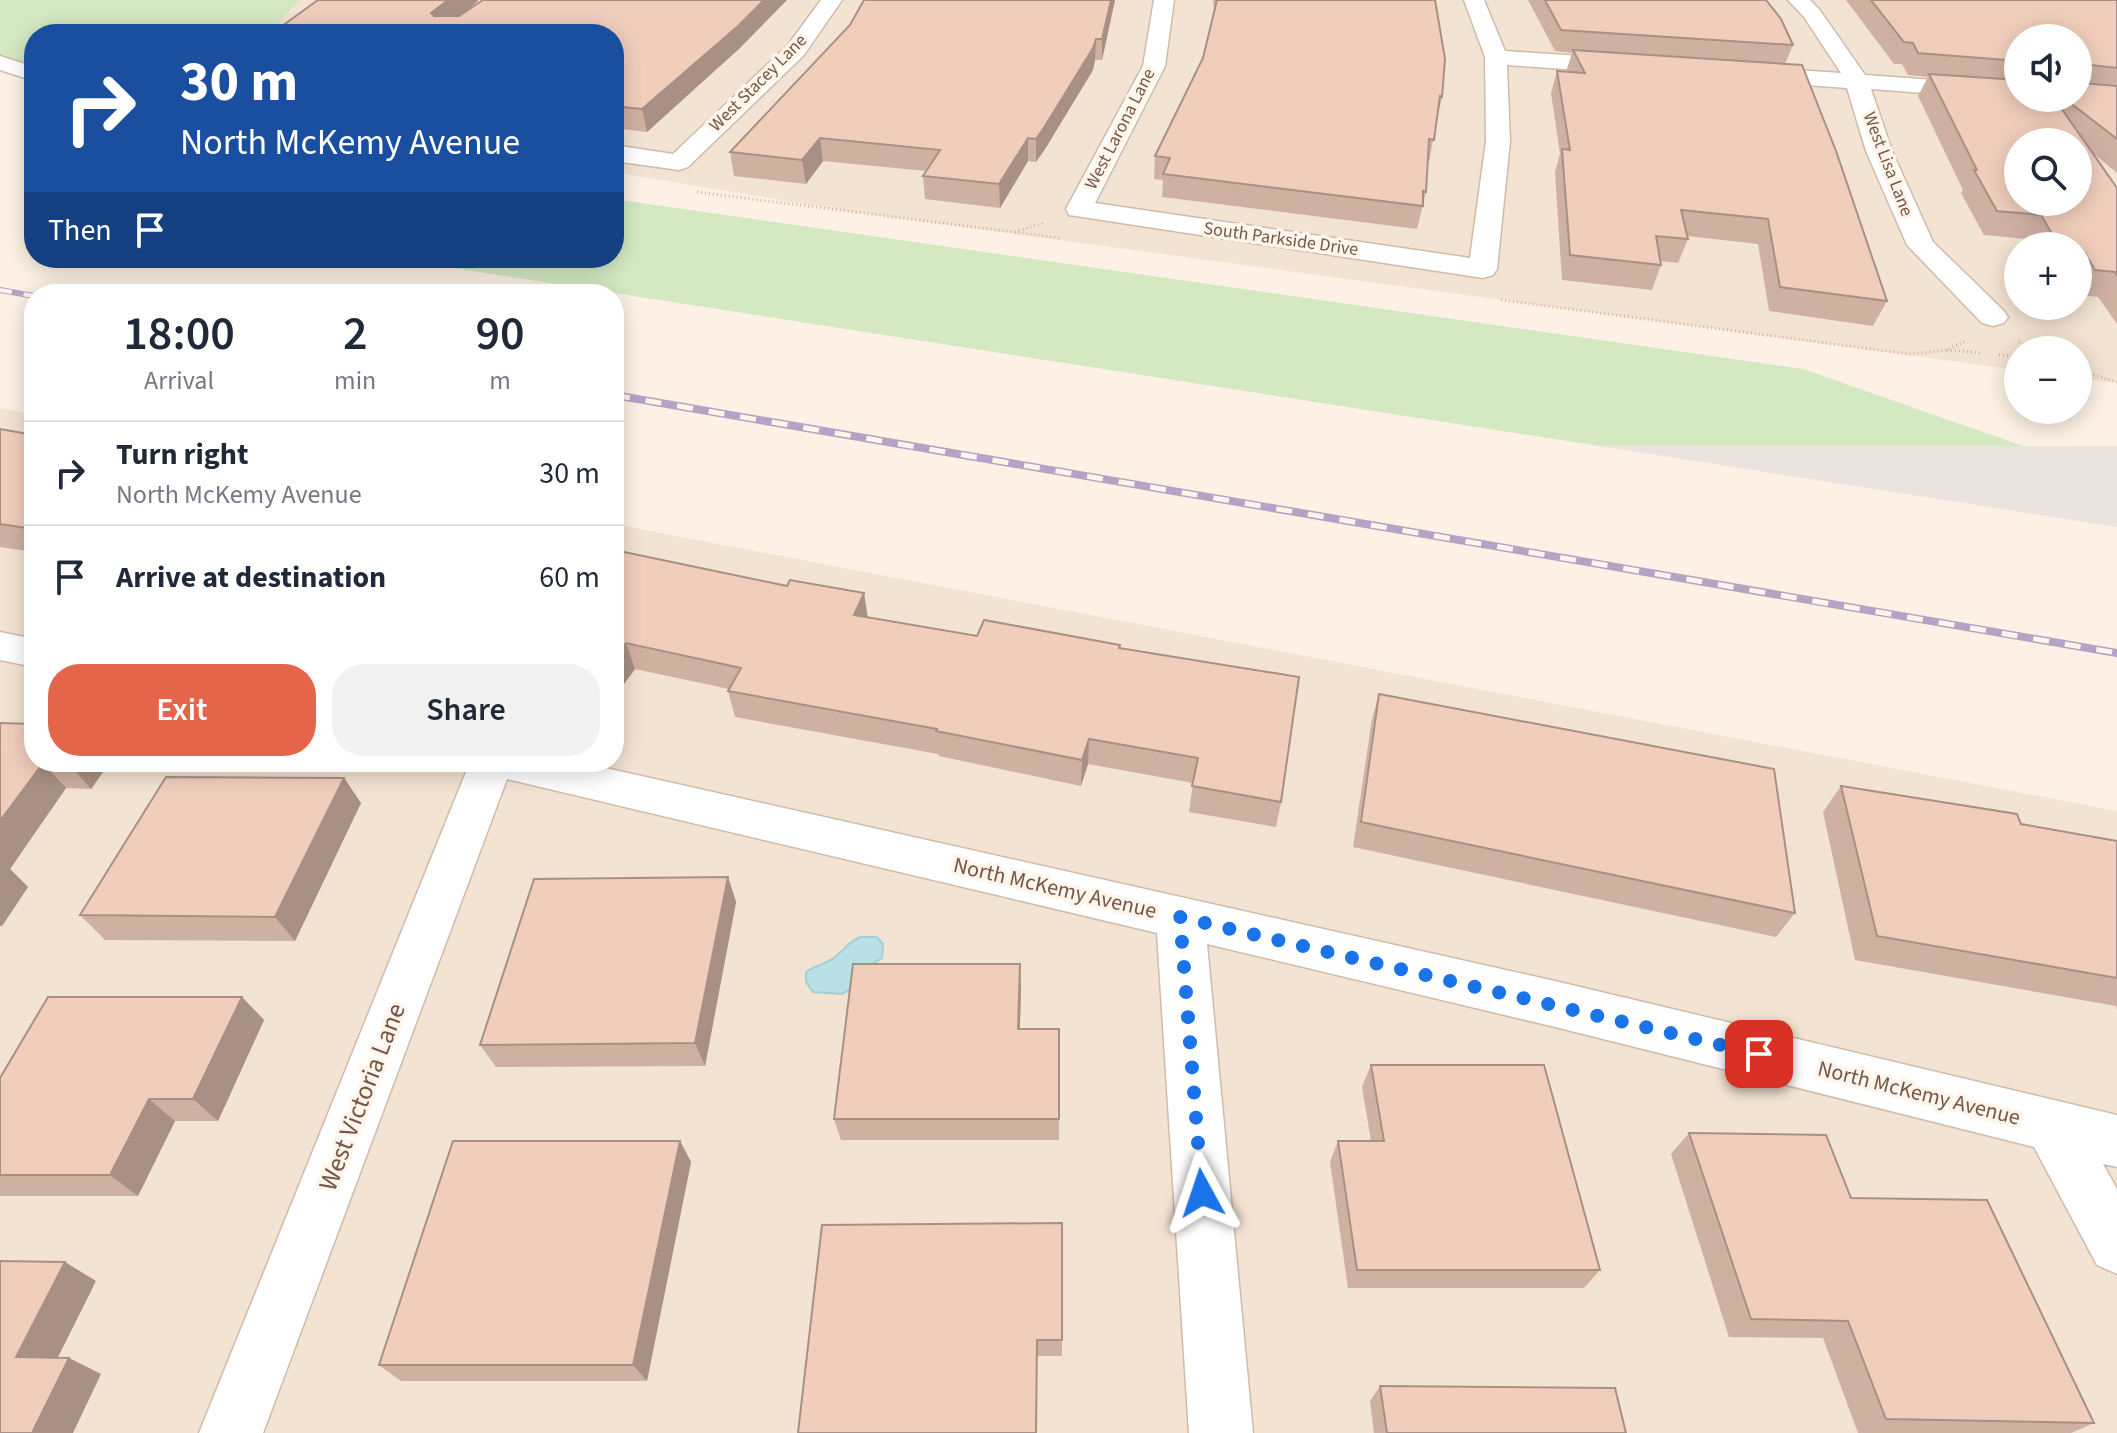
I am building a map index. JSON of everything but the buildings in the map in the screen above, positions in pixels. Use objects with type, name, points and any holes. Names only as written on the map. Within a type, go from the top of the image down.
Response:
[{"type":"street","name":"West Stacey Lane","points":[[624,154],[679,162],[796,50],[832,0]]},
{"type":"street","name":"West Larona Lane","points":[[1079,209],[1154,66],[1164,0]]},
{"type":"street","points":[[1474,0],[1496,57],[1645,67]]},
{"type":"street","name":"West Lisa Lane","points":[[1798,0],[1812,13],[1857,81],[1879,151],[1921,245],[1993,317]]},
{"type":"street","name":"South Parkside Drive","points":[[1079,209],[1483,269],[1498,141],[1496,57]]},
{"type":"street","points":[[0,63],[24,71]]},
{"type":"street","points":[[1723,72],[2004,92]]},
{"type":"street","points":[[0,646],[24,651]]},
{"type":"street","name":"West Victoria Lane","points":[[231,1433],[488,772]]},
{"type":"street","name":"North McKemy Avenue","points":[[549,772],[1555,1004],[2117,1141]]},
{"type":"street","points":[[1180,917],[1221,1433]]},
{"type":"street","points":[[2052,1126],[2117,1245]]},
{"type":"path","points":[[2092,374],[2117,382]]},
{"type":"shaded area","points":[[0,0],[2117,0],[2117,383],[2092,380],[2092,336],[2004,336],[2004,368],[846,211],[624,174],[624,24],[24,24]]},
{"type":"shaded area","points":[[0,408],[24,412],[24,772],[624,772],[624,526],[2117,811],[2117,1433],[0,1433]]},
{"type":"shaded area","points":[[1599,446],[2117,446],[2117,527]]},
{"type":"green space","points":[[0,0],[300,0],[277,24],[24,24],[24,71],[0,63]]},
{"type":"green space","points":[[624,200],[1803,369],[2023,446],[1599,446],[624,295],[624,284],[556,284],[453,268],[624,268]]},
{"type":"water","points":[[860,937],[877,937],[883,944],[882,958],[863,970],[853,988],[842,994],[813,992],[806,982],[806,972],[832,959]]},
{"type":"railway","points":[[0,290],[24,294]]},
{"type":"railway","points":[[624,397],[2117,653]]},
{"type":"route","points":[[1202,1193],[1180,917],[1759,1054]]}]
